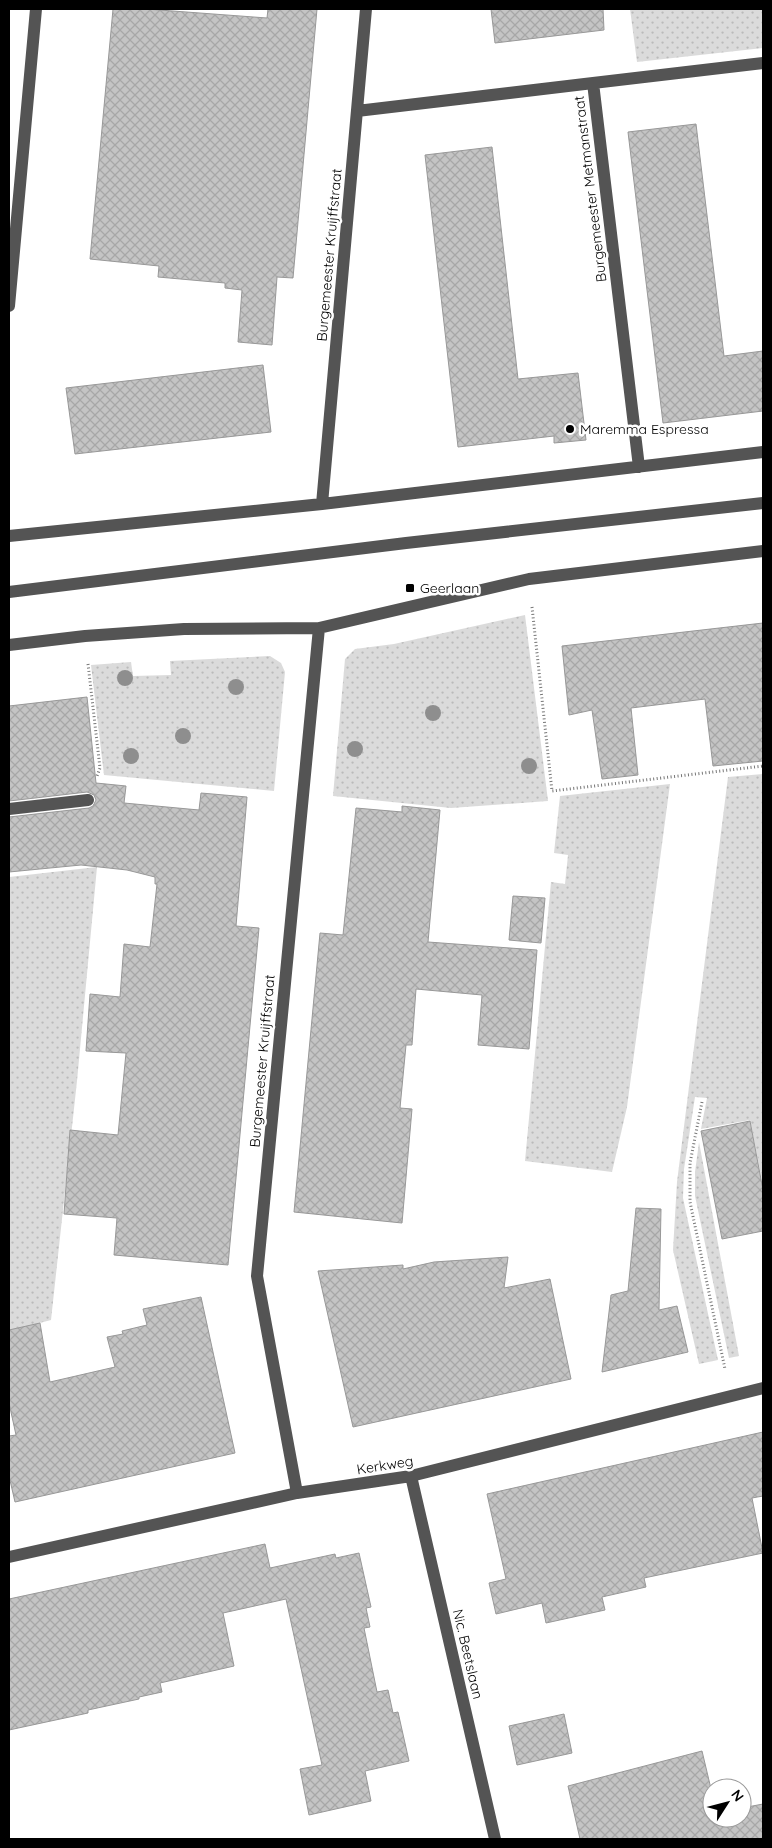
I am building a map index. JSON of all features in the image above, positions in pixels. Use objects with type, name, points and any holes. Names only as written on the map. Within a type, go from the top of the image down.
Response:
[{"type":"street","points":[[9,306],[36,9]]},
{"type":"street","name":"Burgemeester Kruijffstraat","points":[[322,504],[366,9]]},
{"type":"street","points":[[593,83],[763,63]]},
{"type":"street","name":"Burgemeester Metmanstraat","points":[[357,111],[593,83],[639,467]]},
{"type":"street","points":[[9,536],[322,504],[763,452]]},
{"type":"street","points":[[9,592],[406,543],[763,503]]},
{"type":"street","points":[[9,645],[84,636],[184,629],[319,628],[529,579],[763,551]]},
{"type":"street","name":"Burgemeester Kruijffstraat","points":[[297,1493],[257,1276],[319,628]]},
{"type":"street","points":[[9,809],[88,800]]},
{"type":"street","name":"Kerkweg","points":[[9,1556],[297,1493],[411,1476],[763,1388]]},
{"type":"street","name":"Nic. Beetslaan","points":[[411,1476],[495,1839]]},
{"type":"path","points":[[529,579],[552,790],[763,766]]},
{"type":"path","points":[[84,636],[100,768],[88,800]]},
{"type":"path","points":[[702,1102],[690,1164],[690,1202],[731,1396]]},
{"type":"shaded area","points":[[630,9],[763,9],[763,48],[637,62]]},
{"type":"shaded area","points":[[525,615],[548,801],[451,808],[333,796],[345,659],[355,649],[394,644]]},
{"type":"shaded area","points":[[270,656],[281,663],[285,672],[274,791],[104,775],[91,665],[131,662],[133,676],[171,675],[170,661]]},
{"type":"shaded area","points":[[763,774],[763,1186],[750,1120],[701,1129],[707,1098],[695,1097],[684,1169],[683,1198],[718,1360],[699,1364],[673,1250],[677,1182],[728,777]]},
{"type":"shaded area","points":[[670,784],[627,1107],[612,1172],[525,1161],[551,882],[565,884],[568,855],[554,853],[560,796]]},
{"type":"shaded area","points":[[97,867],[77,1081],[51,1320],[9,1331],[9,877]]},
{"type":"shaded area","points":[[699,1142],[739,1356],[729,1358],[695,1196],[695,1172]]},
{"type":"building","points":[[113,9],[146,9],[267,18],[268,9],[317,9],[293,278],[277,277],[272,345],[238,342],[242,290],[225,288],[225,283],[158,277],[159,266],[90,259]]},
{"type":"building","points":[[491,9],[603,9],[604,30],[495,43]]},
{"type":"building","points":[[696,124],[724,356],[763,351],[763,411],[663,423],[628,132]]},
{"type":"building","points":[[492,147],[518,379],[578,373],[586,440],[554,443],[554,436],[458,447],[425,155]]},
{"type":"building","points":[[263,365],[271,432],[75,454],[66,388]]},
{"type":"building","points":[[763,623],[763,761],[713,766],[705,699],[631,708],[638,775],[602,779],[592,710],[569,715],[562,646]]},
{"type":"building","points":[[87,697],[96,783],[126,786],[124,803],[199,810],[201,793],[247,797],[236,926],[259,928],[228,1265],[114,1255],[117,1218],[64,1214],[70,1130],[118,1135],[126,1053],[86,1051],[90,994],[120,997],[124,944],[150,947],[157,884],[155,884],[155,877],[127,870],[81,865],[9,872],[9,817],[89,808],[93,806],[96,800],[94,795],[87,792],[9,801],[9,706]]},
{"type":"building","points":[[402,806],[440,810],[428,942],[537,950],[529,1049],[478,1045],[482,995],[416,989],[412,1045],[406,1045],[400,1108],[412,1109],[402,1223],[294,1212],[320,933],[343,935],[356,808],[402,812]]},
{"type":"building","points":[[513,896],[545,898],[541,943],[509,940]]},
{"type":"building","points":[[750,1121],[763,1190],[763,1231],[722,1239],[701,1131]]},
{"type":"building","points":[[636,1208],[661,1209],[659,1310],[677,1306],[688,1352],[602,1372],[611,1295],[628,1291]]},
{"type":"building","points":[[508,1257],[504,1288],[550,1279],[571,1379],[353,1427],[318,1271],[403,1265],[403,1269],[434,1262]]},
{"type":"building","points":[[201,1297],[235,1453],[15,1502],[9,1476],[9,1436],[16,1435],[9,1403],[9,1330],[40,1323],[50,1382],[115,1367],[107,1337],[123,1334],[122,1331],[147,1325],[143,1309]]},
{"type":"building","points":[[763,1432],[763,1496],[752,1498],[763,1553],[644,1578],[646,1587],[602,1597],[605,1610],[546,1623],[542,1603],[496,1614],[489,1583],[506,1579],[487,1494]]},
{"type":"building","points":[[265,1544],[270,1568],[335,1554],[336,1558],[359,1553],[371,1607],[366,1608],[370,1627],[364,1628],[377,1692],[388,1690],[393,1713],[398,1712],[409,1761],[365,1771],[371,1801],[309,1815],[300,1769],[322,1765],[286,1599],[223,1613],[234,1666],[160,1683],[162,1692],[139,1697],[139,1699],[88,1710],[88,1713],[9,1730],[9,1599]]},
{"type":"building","points":[[564,1714],[572,1753],[517,1765],[509,1726]]},
{"type":"building","points":[[702,1751],[708,1778],[702,1778],[702,1828],[752,1828],[752,1806],[763,1804],[763,1839],[580,1839],[568,1786]]},
{"type":"place","name":"Maremma Espressa","points":[[570,429]]},
{"type":"place","name":"Geerlaan","points":[[410,588]]}]
